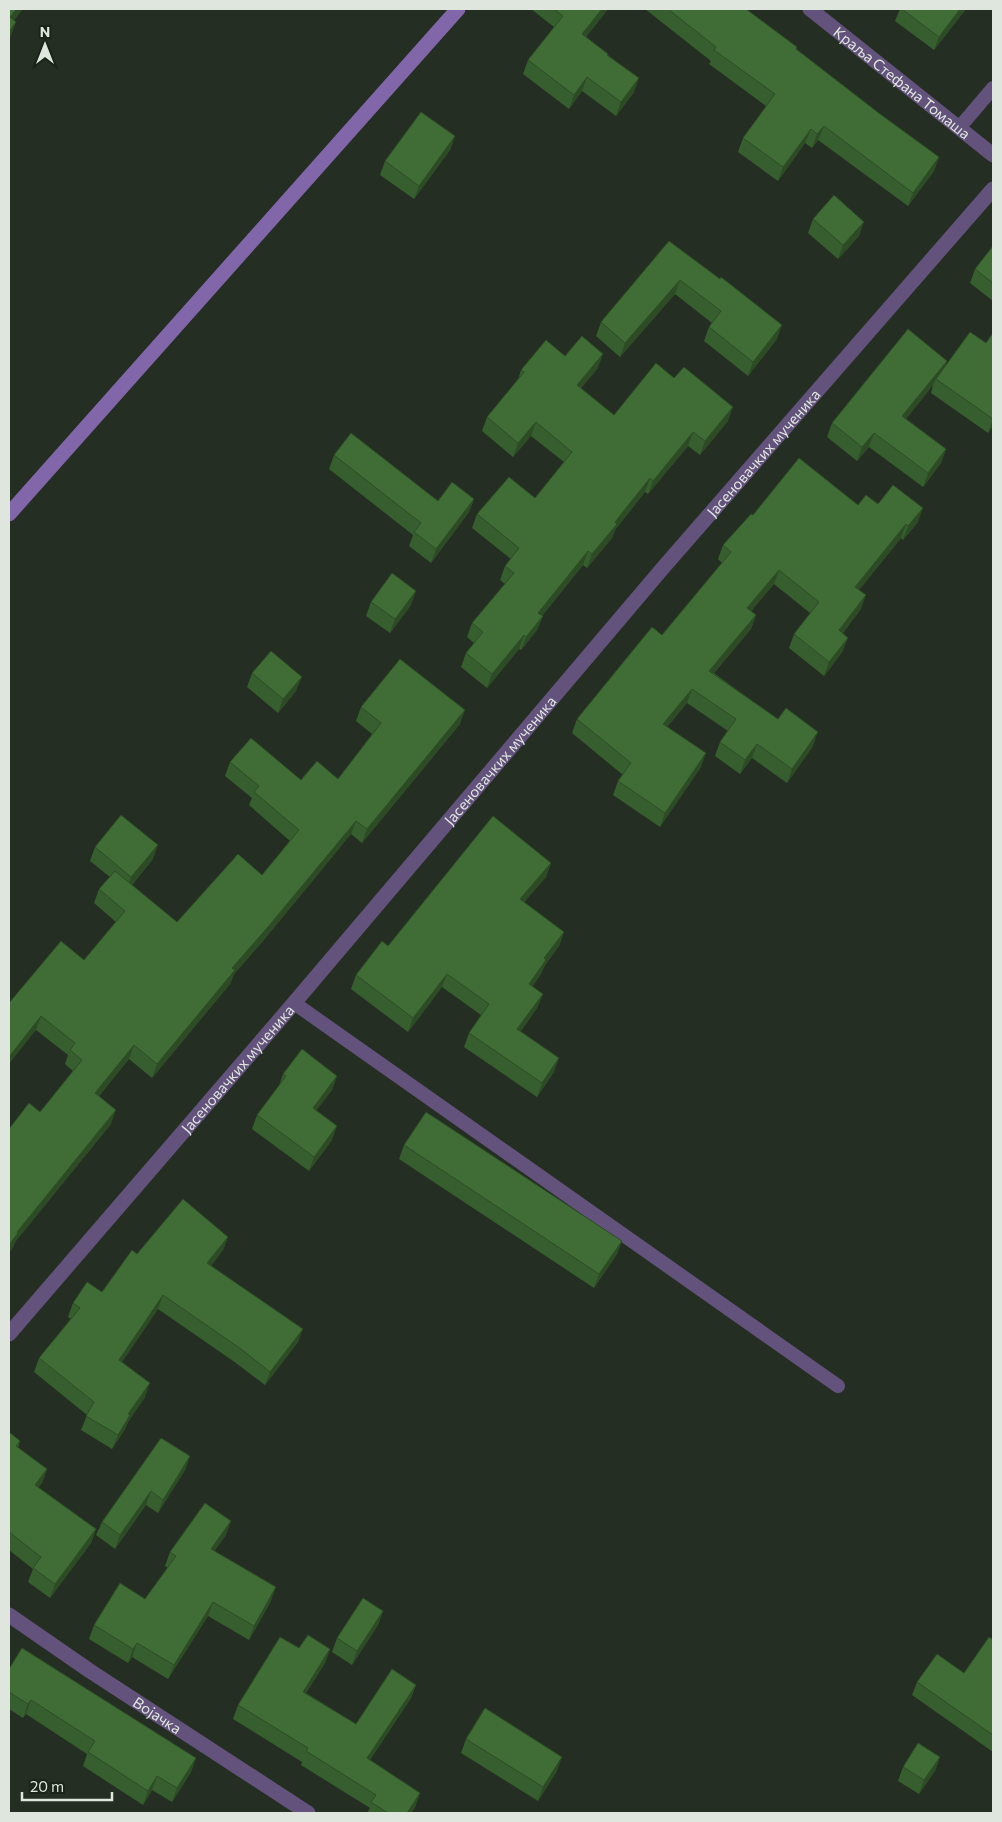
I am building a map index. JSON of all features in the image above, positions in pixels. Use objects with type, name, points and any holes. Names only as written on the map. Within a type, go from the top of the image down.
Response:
[{"type":"main road","points":[[9,514],[458,9]]},
{"type":"street","name":"Краља Стефана Томаша","points":[[810,9],[993,155]]},
{"type":"street","name":"Јасеновачких мученика","points":[[9,1334],[294,1003],[662,569],[993,189]]},
{"type":"street","name":"Војачка","points":[[9,1615],[90,1671],[308,1813]]},
{"type":"lane","points":[[959,128],[993,88]]},
{"type":"lane","points":[[294,1003],[838,1386]]},
{"type":"building","points":[[9,9],[17,9],[10,17],[16,22],[9,32]]},
{"type":"building","points":[[554,9],[602,9],[582,34],[639,78],[621,102],[587,77],[574,95],[528,60],[563,16]]},
{"type":"building","points":[[668,9],[746,9],[797,47],[796,49],[880,114],[939,157],[913,193],[824,126],[817,134],[811,129],[783,167],[743,138],[775,94],[714,50],[716,47]]},
{"type":"building","points":[[902,9],[960,9],[939,37]]},
{"type":"building","points":[[421,112],[455,136],[419,186],[385,161]]},
{"type":"building","points":[[834,195],[864,222],[843,245],[813,219]]},
{"type":"building","points":[[669,241],[720,279],[721,277],[782,325],[753,362],[709,327],[721,311],[680,280],[625,343],[601,322]]},
{"type":"building","points":[[993,246],[993,283],[975,269]]},
{"type":"building","points":[[908,329],[947,361],[902,416],[946,449],[928,473],[874,433],[862,447],[832,423]]},
{"type":"building","points":[[970,332],[986,343],[993,333],[993,419],[936,379]]},
{"type":"building","points":[[582,336],[603,354],[577,385],[614,415],[656,363],[674,378],[684,367],[733,407],[705,441],[693,432],[653,481],[650,478],[615,522],[617,524],[592,554],[588,551],[538,613],[543,616],[526,637],[524,635],[492,674],[466,653],[483,632],[472,623],[514,573],[505,566],[519,548],[477,514],[509,477],[535,498],[572,452],[536,422],[518,443],[487,417],[524,372],[521,370],[546,340],[565,356]]},
{"type":"building","points":[[351,433],[438,501],[452,482],[474,499],[436,549],[414,532],[421,523],[334,455]]},
{"type":"building","points":[[799,458],[858,505],[866,495],[878,504],[893,485],[923,508],[908,526],[906,524],[855,587],[866,595],[839,630],[848,638],[829,662],[794,634],[819,602],[779,570],[747,608],[756,615],[709,671],[778,719],[786,708],[818,732],[792,769],[757,744],[745,760],[720,742],[736,719],[692,689],[663,724],[706,753],[665,813],[618,781],[631,763],[577,719],[652,627],[662,635],[731,552],[723,545],[751,514],[753,515]]},
{"type":"building","points":[[392,573],[416,591],[395,619],[371,602]]},
{"type":"building","points":[[271,651],[302,677],[283,699],[252,673]]},
{"type":"building","points":[[400,659],[465,710],[367,829],[356,821],[232,968],[235,970],[157,1064],[134,1045],[95,1093],[116,1110],[17,1232],[9,1245],[9,1129],[29,1103],[40,1112],[82,1060],[70,1050],[75,1043],[41,1016],[9,1057],[9,1003],[61,941],[84,960],[125,911],[99,889],[115,871],[177,922],[238,854],[262,875],[299,830],[254,792],[259,786],[230,762],[251,738],[301,780],[317,761],[338,779],[381,723],[361,707]]},
{"type":"building","points":[[121,815],[158,845],[131,877],[95,847]]},
{"type":"building","points":[[493,816],[551,863],[520,899],[564,932],[544,958],[546,960],[529,984],[543,994],[517,1029],[559,1058],[542,1083],[469,1033],[489,1004],[447,974],[413,1018],[356,975],[382,941],[388,946]]},
{"type":"building","points":[[302,1049],[337,1076],[313,1108],[337,1126],[314,1157],[257,1115],[286,1076],[283,1074]]},
{"type":"building","points":[[426,1112],[622,1241],[599,1274],[404,1145]]},
{"type":"building","points":[[183,1199],[228,1237],[207,1263],[303,1329],[270,1372],[241,1349],[163,1295],[119,1360],[150,1383],[128,1414],[130,1415],[118,1435],[86,1416],[94,1402],[39,1358],[80,1308],[73,1303],[87,1282],[102,1292],[132,1250],[137,1254]]},
{"type":"building","points":[[9,1432],[20,1441],[16,1446],[47,1469],[35,1485],[96,1529],[55,1584],[33,1568],[41,1557],[9,1532]]},
{"type":"building","points":[[161,1438],[190,1456],[163,1500],[151,1491],[120,1535],[102,1522]]},
{"type":"building","points":[[205,1503],[231,1521],[211,1549],[276,1587],[254,1626],[213,1602],[174,1665],[137,1643],[133,1649],[94,1625],[120,1583],[145,1599],[176,1556],[170,1552]]},
{"type":"building","points":[[363,1598],[383,1611],[357,1651],[337,1638]]},
{"type":"building","points":[[308,1635],[330,1649],[303,1692],[356,1724],[392,1669],[416,1685],[367,1758],[420,1793],[407,1813],[388,1813],[371,1802],[376,1795],[306,1751],[308,1748],[238,1705],[280,1637],[299,1648]]},
{"type":"building","points":[[989,1637],[993,1640],[993,1735],[917,1682],[937,1654],[964,1673]]},
{"type":"building","points":[[22,1648],[196,1758],[177,1788],[157,1776],[148,1791],[88,1752],[95,1741],[31,1700],[28,1704],[9,1692],[9,1669]]},
{"type":"building","points":[[485,1708],[562,1757],[543,1787],[466,1739]]},
{"type":"building","points":[[918,1743],[940,1757],[924,1780],[903,1767]]}]
